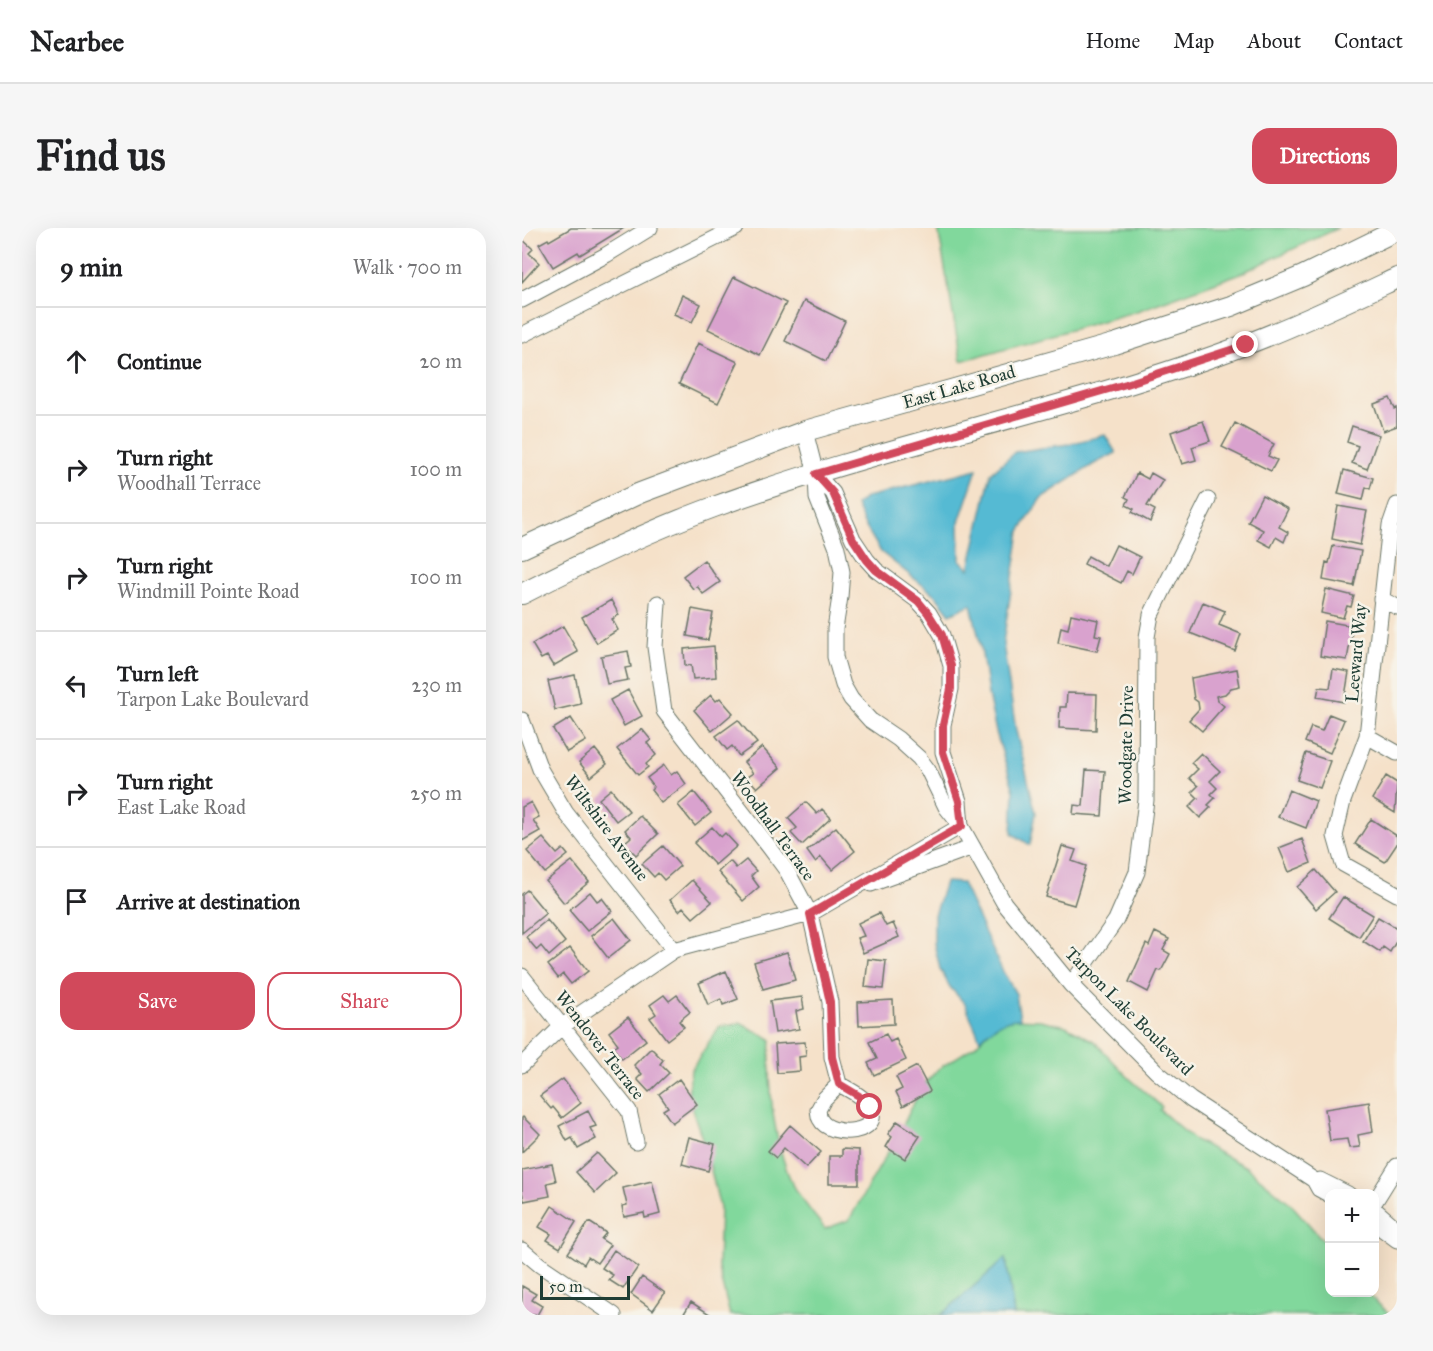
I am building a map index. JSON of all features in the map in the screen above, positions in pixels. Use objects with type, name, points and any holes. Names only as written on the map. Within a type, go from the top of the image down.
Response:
[{"type":"main road","name":"East Lake Road","points":[[522,548],[640,493],[805,431],[1114,344],[1231,306],[1303,276],[1397,230]]},
{"type":"main road","points":[[522,594],[606,553],[714,507],[816,474],[1126,384],[1246,345],[1397,278]]},
{"type":"street","points":[[522,300],[606,255],[650,228]]},
{"type":"street","points":[[522,335],[734,229]]},
{"type":"street","points":[[805,431],[816,474]]},
{"type":"street","name":"Tarpon Lake Boulevard","points":[[816,474],[817,498],[837,548],[842,572],[834,644],[838,670],[851,699],[866,716],[905,744],[919,758],[946,807],[962,826],[1004,903],[1071,985],[1157,1072],[1191,1100],[1314,1180],[1319,1189],[1325,1193]]},
{"type":"street","name":"Tarpon Lake Boulevard","points":[[816,474],[833,493],[853,539],[867,560],[876,570],[918,601],[942,635],[951,666],[951,689],[943,725],[943,752],[959,801],[962,826]]},
{"type":"street","name":"Woodgate Drive","points":[[1071,985],[1116,920],[1137,872],[1146,800],[1147,637],[1151,615],[1208,500]]},
{"type":"street","name":"Leeward Way","points":[[1397,505],[1390,525],[1367,736],[1343,801],[1335,836],[1343,864],[1397,894]]},
{"type":"street","points":[[1381,599],[1397,608]]},
{"type":"street","name":"Woodhall Terrace","points":[[658,603],[655,647],[664,711],[787,871],[810,914],[830,1002],[832,1057],[839,1084]]},
{"type":"street","name":"Wiltshire Avenue","points":[[522,720],[540,769],[566,813],[674,950]]},
{"type":"street","points":[[1367,736],[1397,753]]},
{"type":"street","points":[[522,1065],[561,1027],[674,950],[810,914],[962,826]]},
{"type":"street","points":[[845,893],[973,847]]},
{"type":"street","name":"Wendover Terrace","points":[[522,976],[629,1111],[636,1142]]},
{"type":"street","points":[[1379,1195],[1397,1166]]},
{"type":"street","name":"Tarpon Lake Boulevard","points":[[1314,1180],[1323,1180],[1339,1189]]},
{"type":"street","points":[[1379,1213],[1397,1228]]},
{"type":"street","points":[[1379,1227],[1397,1240]]},
{"type":"street","points":[[522,1250],[540,1265],[614,1315]]},
{"type":"green space","points":[[938,228],[1338,228],[1244,272],[1137,311],[961,361]]},
{"type":"green space","points":[[1011,1019],[1040,1020],[1066,1026],[1094,1041],[1129,1078],[1162,1107],[1160,1110],[1193,1139],[1246,1167],[1290,1203],[1325,1242],[1325,1297],[1371,1297],[1391,1315],[1014,1315],[1006,1259],[941,1315],[730,1315],[718,1268],[720,1208],[707,1153],[688,1097],[691,1070],[719,1027],[740,1023],[771,1039],[772,1106],[782,1155],[794,1187],[825,1229],[849,1220],[900,1131],[922,1087],[938,1069],[975,1046],[996,1024]]},
{"type":"water","points":[[1105,435],[1116,453],[1094,464],[1041,498],[1020,531],[1003,643],[1016,731],[1036,813],[1030,845],[1012,833],[1014,791],[996,732],[971,604],[950,614],[935,595],[881,552],[864,524],[856,505],[867,497],[977,469],[959,522],[960,560],[969,569],[991,473],[1015,452],[1069,444]]},
{"type":"water","points":[[945,882],[962,883],[1002,970],[1016,994],[1020,1019],[1002,1022],[980,1040],[965,1004],[950,987],[940,969],[934,943],[934,915]]},
{"type":"water","points":[[1006,1258],[1014,1315],[941,1315]]},
{"type":"building","points":[[571,228],[624,228],[580,255],[578,252],[553,267],[539,244]]},
{"type":"building","points":[[522,239],[533,249],[529,253],[539,263],[522,282]]},
{"type":"building","points":[[734,277],[786,303],[760,355],[708,329]]},
{"type":"building","points":[[682,295],[701,304],[692,322],[674,314]]},
{"type":"building","points":[[804,301],[845,321],[826,361],[785,341]]},
{"type":"building","points":[[698,343],[738,362],[718,403],[679,384]]},
{"type":"building","points":[[1390,398],[1395,409],[1397,408],[1397,426],[1383,431],[1374,404]]},
{"type":"building","points":[[1203,421],[1210,441],[1192,447],[1196,460],[1182,464],[1171,432]]},
{"type":"building","points":[[1235,423],[1274,444],[1268,456],[1277,460],[1271,471],[1222,447]]},
{"type":"building","points":[[1352,426],[1379,435],[1367,469],[1352,463],[1358,446],[1347,442]]},
{"type":"building","points":[[1344,470],[1373,478],[1370,489],[1366,487],[1363,500],[1338,494]]},
{"type":"building","points":[[1137,473],[1148,479],[1151,473],[1163,480],[1147,506],[1155,510],[1150,522],[1132,512],[1134,509],[1126,505],[1129,499],[1125,497]]},
{"type":"building","points":[[1262,495],[1288,509],[1279,527],[1288,532],[1284,542],[1276,537],[1271,547],[1258,540],[1263,530],[1248,522]]},
{"type":"building","points":[[1338,506],[1367,511],[1360,545],[1332,539]]},
{"type":"building","points":[[1116,545],[1140,557],[1132,574],[1127,571],[1121,583],[1084,564],[1088,556],[1106,566]]},
{"type":"building","points":[[1333,546],[1361,551],[1354,586],[1323,580],[1326,562],[1329,563]]},
{"type":"building","points":[[704,560],[720,582],[703,594],[697,586],[693,589],[683,576]]},
{"type":"building","points":[[1326,589],[1354,596],[1351,607],[1347,606],[1343,618],[1321,613]]},
{"type":"building","points":[[611,600],[619,615],[612,619],[618,630],[597,643],[582,617]]},
{"type":"building","points":[[1203,602],[1225,611],[1219,625],[1241,634],[1235,651],[1190,633]]},
{"type":"building","points":[[692,609],[713,613],[708,640],[687,636]]},
{"type":"building","points":[[1071,614],[1098,620],[1095,635],[1101,636],[1097,651],[1058,643],[1061,627],[1068,629]]},
{"type":"building","points":[[1325,621],[1353,626],[1347,660],[1320,656]]},
{"type":"building","points":[[563,626],[578,652],[553,666],[547,656],[541,659],[532,644]]},
{"type":"building","points":[[714,646],[716,677],[693,679],[691,665],[685,666],[684,649]]},
{"type":"building","points":[[628,651],[631,667],[625,668],[628,680],[607,684],[601,656]]},
{"type":"building","points":[[1237,669],[1240,686],[1216,696],[1224,706],[1202,731],[1189,720],[1199,709],[1198,702],[1194,699],[1191,678]]},
{"type":"building","points":[[1333,669],[1349,672],[1344,702],[1317,697],[1319,687],[1330,688]]},
{"type":"building","points":[[575,675],[581,704],[555,710],[548,681]]},
{"type":"building","points":[[628,690],[642,716],[624,726],[610,700]]},
{"type":"building","points":[[1067,693],[1097,694],[1096,730],[1059,728],[1060,707],[1066,707]]},
{"type":"building","points":[[711,695],[716,701],[720,698],[733,713],[712,731],[694,710]]},
{"type":"building","points":[[1329,714],[1344,720],[1330,753],[1305,742],[1311,727],[1322,731]]},
{"type":"building","points":[[571,718],[586,741],[567,752],[553,729]]},
{"type":"building","points":[[738,720],[757,743],[739,756],[732,746],[727,750],[716,736]]},
{"type":"building","points":[[642,729],[651,740],[647,743],[656,755],[646,764],[648,767],[638,775],[617,749]]},
{"type":"building","points":[[762,747],[780,768],[757,788],[747,777],[753,773],[744,762]]},
{"type":"building","points":[[595,749],[607,764],[591,777],[579,762]]},
{"type":"building","points":[[1201,753],[1220,771],[1210,781],[1217,788],[1211,794],[1215,798],[1208,805],[1211,807],[1200,818],[1189,807],[1198,798],[1192,792],[1198,786],[1189,778],[1198,769],[1191,763]]},
{"type":"building","points":[[1306,753],[1330,761],[1320,788],[1297,780]]},
{"type":"building","points":[[664,765],[671,775],[677,771],[686,784],[661,803],[651,790],[654,787],[647,778]]},
{"type":"building","points":[[1086,770],[1105,771],[1102,816],[1073,814],[1074,805],[1083,806]]},
{"type":"building","points":[[1386,776],[1397,783],[1395,813],[1372,799]]},
{"type":"building","points":[[611,789],[629,811],[616,821],[599,799]]},
{"type":"building","points":[[1289,790],[1316,801],[1306,828],[1278,817]]},
{"type":"building","points":[[694,792],[711,813],[695,826],[678,805]]},
{"type":"building","points":[[531,802],[539,817],[533,820],[540,831],[522,841],[522,807]]},
{"type":"building","points":[[806,802],[817,814],[822,809],[831,818],[802,845],[791,833],[797,828],[788,818]]},
{"type":"building","points":[[640,816],[658,834],[636,855],[624,843],[631,837],[625,830]]},
{"type":"building","points":[[1371,819],[1397,836],[1397,844],[1385,862],[1355,844]]},
{"type":"building","points":[[712,827],[721,837],[725,833],[737,846],[715,865],[694,843]]},
{"type":"building","points":[[836,827],[855,851],[832,870],[821,857],[815,862],[807,851]]},
{"type":"building","points":[[543,838],[557,854],[563,849],[568,855],[545,873],[527,851]]},
{"type":"building","points":[[1302,839],[1311,863],[1289,872],[1279,848]]},
{"type":"building","points":[[663,846],[680,866],[664,880],[658,873],[654,877],[642,864]]},
{"type":"building","points":[[1062,846],[1076,850],[1072,861],[1086,866],[1074,905],[1046,897]]},
{"type":"building","points":[[746,860],[756,871],[751,876],[759,887],[743,901],[718,872],[730,861],[736,868]]},
{"type":"building","points":[[572,861],[589,882],[564,903],[546,881]]},
{"type":"building","points":[[1316,870],[1335,892],[1316,909],[1297,887]]},
{"type":"building","points":[[692,880],[712,902],[693,918],[683,907],[679,911],[670,900]]},
{"type":"building","points":[[527,890],[546,913],[522,933],[522,894]]},
{"type":"building","points":[[590,892],[597,901],[602,898],[612,911],[587,931],[569,910]]},
{"type":"building","points":[[1343,897],[1373,915],[1359,937],[1329,918]]},
{"type":"building","points":[[879,913],[886,926],[893,923],[899,937],[863,953],[857,938],[864,936],[858,923]]},
{"type":"building","points":[[1378,917],[1397,928],[1397,940],[1390,952],[1383,947],[1380,952],[1363,941]]},
{"type":"building","points":[[614,918],[631,940],[608,958],[591,936]]},
{"type":"building","points":[[547,920],[565,942],[549,956],[541,946],[537,950],[526,937]]},
{"type":"building","points":[[1155,932],[1169,939],[1163,950],[1170,954],[1161,971],[1158,970],[1148,992],[1129,982],[1146,944],[1149,946]]},
{"type":"building","points":[[570,948],[588,971],[571,984],[563,974],[558,978],[548,965]]},
{"type":"building","points":[[787,952],[795,980],[763,989],[754,962]]},
{"type":"building","points":[[868,959],[886,961],[883,989],[865,987]]},
{"type":"building","points":[[726,971],[738,999],[723,1005],[721,999],[708,1005],[699,983]]},
{"type":"building","points":[[664,995],[669,1001],[677,995],[690,1012],[679,1021],[684,1027],[667,1040],[650,1018],[656,1014],[650,1005]]},
{"type":"building","points":[[802,997],[804,1009],[796,1011],[799,1029],[775,1033],[770,1001]]},
{"type":"building","points":[[893,1000],[894,1024],[859,1026],[858,1002]]},
{"type":"building","points":[[628,1017],[646,1040],[622,1059],[613,1048],[618,1044],[609,1032]]},
{"type":"building","points":[[886,1034],[890,1042],[896,1039],[906,1060],[874,1075],[868,1063],[877,1059],[869,1042]]},
{"type":"building","points":[[805,1042],[806,1056],[799,1057],[800,1071],[777,1073],[775,1044]]},
{"type":"building","points":[[651,1048],[663,1060],[660,1064],[669,1073],[649,1092],[637,1079],[642,1074],[634,1065]]},
{"type":"building","points":[[917,1066],[930,1091],[903,1106],[896,1092],[902,1089],[896,1077]]},
{"type":"building","points":[[563,1079],[581,1103],[562,1118],[540,1096]]},
{"type":"building","points":[[679,1079],[697,1104],[672,1123],[663,1110],[668,1107],[659,1094]]},
{"type":"building","points":[[1369,1102],[1373,1132],[1358,1135],[1360,1147],[1349,1148],[1347,1139],[1330,1141],[1325,1109]]},
{"type":"building","points":[[588,1111],[596,1126],[590,1128],[596,1139],[578,1149],[572,1138],[567,1141],[559,1126]]},
{"type":"building","points":[[522,1118],[540,1134],[522,1152]]},
{"type":"building","points":[[897,1121],[920,1136],[905,1159],[886,1147],[892,1137],[888,1134]]},
{"type":"building","points":[[790,1125],[821,1152],[806,1168],[784,1148],[776,1158],[768,1151]]},
{"type":"building","points":[[689,1137],[715,1144],[708,1171],[682,1164]]},
{"type":"building","points":[[842,1149],[859,1150],[859,1184],[829,1184],[829,1156],[842,1156]]},
{"type":"building","points":[[597,1153],[616,1173],[595,1193],[576,1172]]},
{"type":"building","points":[[552,1164],[556,1181],[547,1183],[550,1196],[524,1201],[522,1170]]},
{"type":"building","points":[[652,1181],[660,1214],[645,1218],[644,1213],[624,1217],[622,1206],[627,1205],[623,1188]]},
{"type":"building","points":[[552,1206],[576,1222],[560,1248],[547,1240],[551,1234],[539,1227]]},
{"type":"building","points":[[589,1222],[606,1233],[601,1239],[610,1245],[597,1263],[588,1257],[584,1264],[568,1253]]},
{"type":"building","points":[[614,1250],[638,1267],[623,1289],[609,1280],[613,1275],[602,1268]]},
{"type":"building","points":[[642,1277],[665,1293],[653,1310],[631,1294]]},
{"type":"building","points":[[522,1286],[536,1294],[532,1300],[542,1306],[537,1315],[522,1315]]},
{"type":"building","points":[[691,1302],[711,1315],[683,1315]]},
{"type":"route","points":[[870,1107],[859,1096],[839,1084],[832,1057],[830,1002],[810,914],[896,862],[962,826],[959,801],[946,766],[942,738],[951,689],[951,666],[936,623],[918,601],[887,579],[867,560],[853,539],[833,493],[816,474],[1126,384],[1246,345]]}]
